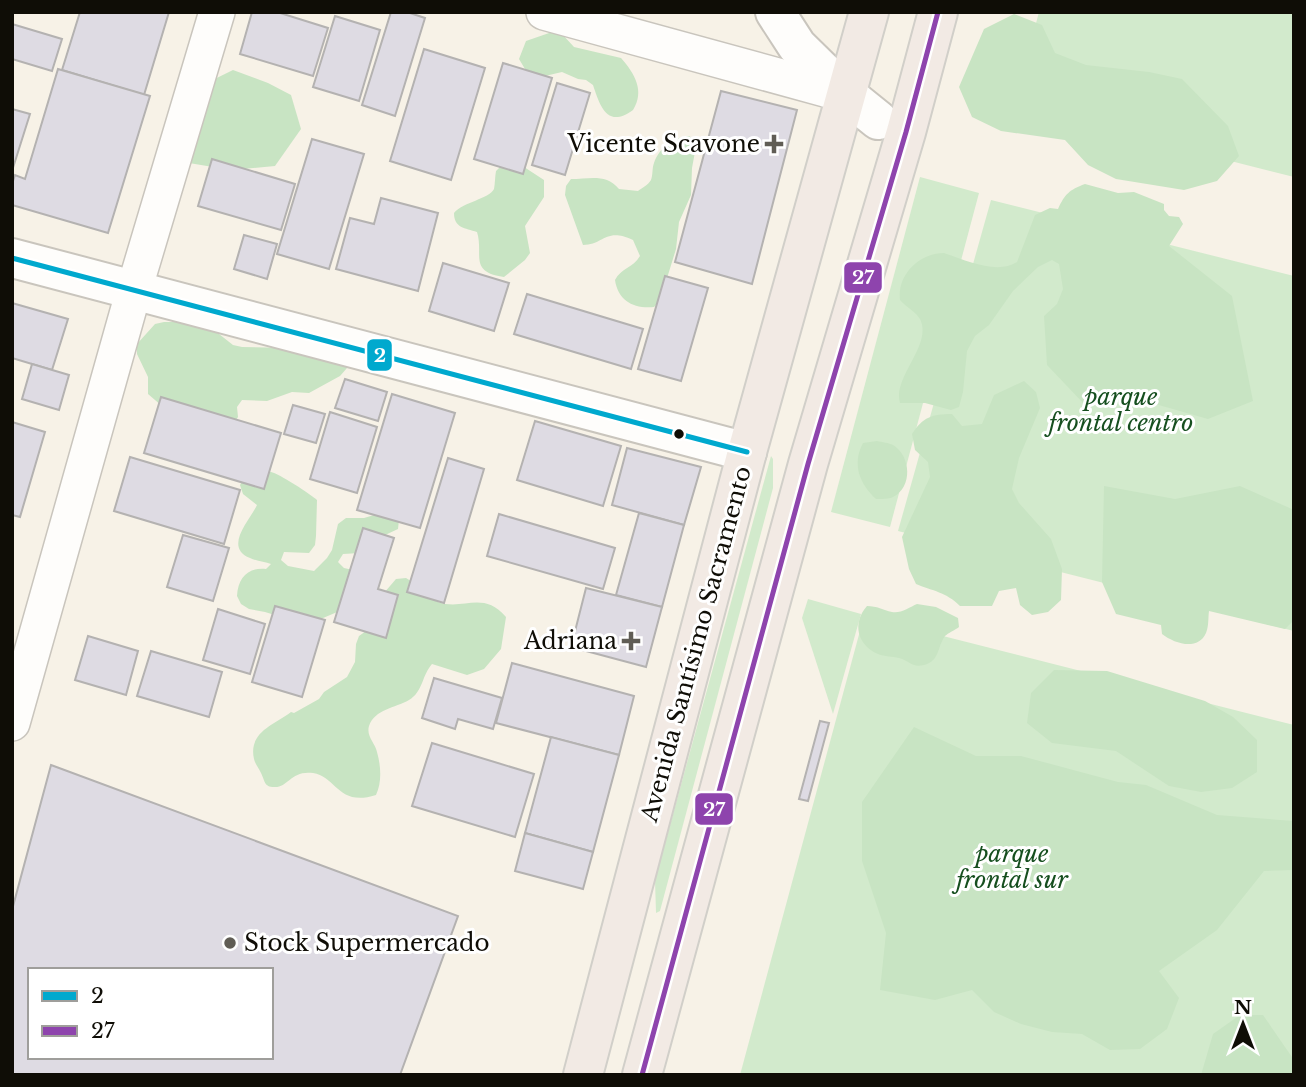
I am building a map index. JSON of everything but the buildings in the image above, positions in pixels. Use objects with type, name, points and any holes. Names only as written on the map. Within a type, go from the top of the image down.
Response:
[{"type":"main road","name":"Avenida Santísimo Sacramento","points":[[583,1075],[747,452],[869,12]]},
{"type":"main road","points":[[642,1075],[808,464],[892,126],[938,12]]},
{"type":"street","points":[[12,723],[134,290],[217,12]]},
{"type":"street","points":[[544,12],[847,95]]},
{"type":"street","points":[[775,12],[797,46],[847,95],[892,126]]},
{"type":"street","points":[[12,258],[747,452]]},
{"type":"green space","points":[[1039,12],[1294,12],[1294,177],[1014,106]]},
{"type":"green space","points":[[1014,14],[1042,25],[1055,53],[1086,65],[1149,72],[1182,79],[1228,126],[1239,156],[1217,181],[1184,190],[1116,179],[1088,165],[1065,140],[1001,131],[972,117],[959,87],[984,29]]},
{"type":"green space","points":[[552,32],[562,34],[574,47],[621,58],[637,83],[637,103],[633,110],[617,117],[611,116],[602,107],[593,85],[586,80],[562,72],[545,76],[528,74],[519,59],[526,41]]},
{"type":"green space","points":[[233,70],[291,95],[301,129],[275,166],[231,170],[189,163],[174,99]]},
{"type":"green space","points":[[689,136],[697,141],[691,195],[679,222],[676,249],[660,301],[654,307],[640,307],[623,298],[615,280],[640,256],[633,240],[616,235],[583,245],[565,195],[566,186],[571,179],[597,178],[609,181],[619,189],[638,191],[651,180],[654,163],[663,148]]},
{"type":"green space","points":[[503,164],[521,165],[544,180],[544,197],[525,226],[530,253],[504,277],[493,275],[481,266],[477,232],[458,225],[454,218],[458,209],[494,189],[496,171]]},
{"type":"green space","points":[[920,177],[979,193],[890,527],[831,512]]},
{"type":"green space","points":[[1085,184],[1118,193],[1134,192],[1164,204],[1164,210],[1169,216],[1179,217],[1183,224],[1169,246],[1232,296],[1253,401],[1208,419],[1127,396],[1085,405],[1047,365],[1044,316],[1057,304],[1063,289],[1059,264],[1052,260],[1038,267],[1013,291],[989,325],[975,336],[967,351],[959,407],[951,410],[925,403],[900,403],[902,383],[923,329],[918,316],[900,300],[906,274],[918,261],[944,253],[991,267],[1009,266],[1017,262],[1035,215],[1050,208],[1058,209],[1068,193]]},
{"type":"green space","name":"parque frontal centro","points":[[991,200],[1294,276],[1294,631],[898,531]]},
{"type":"green space","points":[[193,322],[219,334],[233,345],[242,347],[291,348],[351,358],[340,376],[309,393],[292,392],[267,401],[242,400],[237,407],[238,417],[233,424],[200,417],[186,404],[162,406],[148,394],[148,377],[137,354],[137,344],[155,324]]},
{"type":"green space","points":[[1024,381],[1036,392],[1040,408],[1019,458],[1012,489],[1019,503],[1051,539],[1062,569],[1061,600],[1048,612],[1032,615],[1020,605],[1016,588],[999,591],[992,606],[960,606],[944,595],[916,584],[909,569],[902,537],[930,477],[928,462],[915,450],[912,434],[916,428],[924,420],[945,414],[952,414],[962,426],[982,424],[994,395]]},
{"type":"green space","points":[[877,441],[893,445],[899,450],[906,464],[907,479],[904,486],[889,498],[876,499],[859,473],[858,458],[863,443]]},
{"type":"green space","points":[[771,456],[773,488],[660,911],[656,913],[655,880]]},
{"type":"green space","points":[[253,472],[275,473],[317,500],[315,545],[309,553],[284,552],[281,560],[288,566],[314,571],[332,550],[338,524],[346,518],[364,518],[381,513],[399,520],[398,529],[360,553],[343,554],[338,562],[344,568],[353,570],[349,607],[316,621],[291,620],[249,609],[241,604],[237,596],[239,584],[245,575],[254,570],[266,569],[271,564],[250,558],[242,553],[239,547],[241,533],[257,505],[243,494],[240,485],[245,477]]},
{"type":"green space","points":[[1104,486],[1175,499],[1240,486],[1294,510],[1294,620],[1285,629],[1209,611],[1207,630],[1202,639],[1186,644],[1173,641],[1162,634],[1161,625],[1116,614],[1102,582]]},
{"type":"green space","points":[[406,578],[438,602],[481,603],[498,609],[506,617],[501,649],[484,669],[467,675],[432,664],[414,697],[381,712],[372,720],[369,733],[380,768],[376,795],[354,797],[313,773],[295,776],[279,787],[268,786],[254,759],[255,742],[270,725],[319,699],[324,692],[347,677],[355,662],[359,636],[366,631],[384,593],[396,579]]},
{"type":"green space","points":[[808,599],[861,614],[833,714],[802,618]]},
{"type":"green space","points":[[917,604],[936,607],[958,618],[959,627],[945,636],[933,660],[917,666],[899,658],[878,654],[865,645],[858,626],[867,606],[895,612]]},
{"type":"green space","name":"parque frontal sur","points":[[864,616],[1294,725],[1294,1075],[740,1075]]},
{"type":"green space","points":[[1054,670],[1107,671],[1205,701],[1233,717],[1257,740],[1257,772],[1232,788],[1201,792],[1169,786],[1116,751],[1052,743],[1027,723],[1031,693]]},
{"type":"green space","points":[[914,727],[976,756],[1021,756],[1118,782],[1146,785],[1217,815],[1294,821],[1292,870],[1264,871],[1217,930],[1159,971],[1179,998],[1167,1029],[1140,1049],[1110,1050],[1082,1034],[1052,1032],[1021,1024],[994,1012],[972,990],[935,1000],[880,990],[886,933],[862,861],[862,802]]},
{"type":"green space","points":[[1240,1015],[1263,1015],[1294,1060],[1294,1075],[1201,1075],[1213,1034]]},
{"type":"transit line","name":"27","points":[[642,1075],[808,464],[906,132],[938,12]]},
{"type":"transit line","name":"2","points":[[12,258],[747,452]]},
{"type":"place","name":"Vicente Scavone","points":[[774,144]]},
{"type":"place","name":"Adriana","points":[[631,641]]},
{"type":"place","name":"Stock Supermercado","points":[[230,943]]}]
